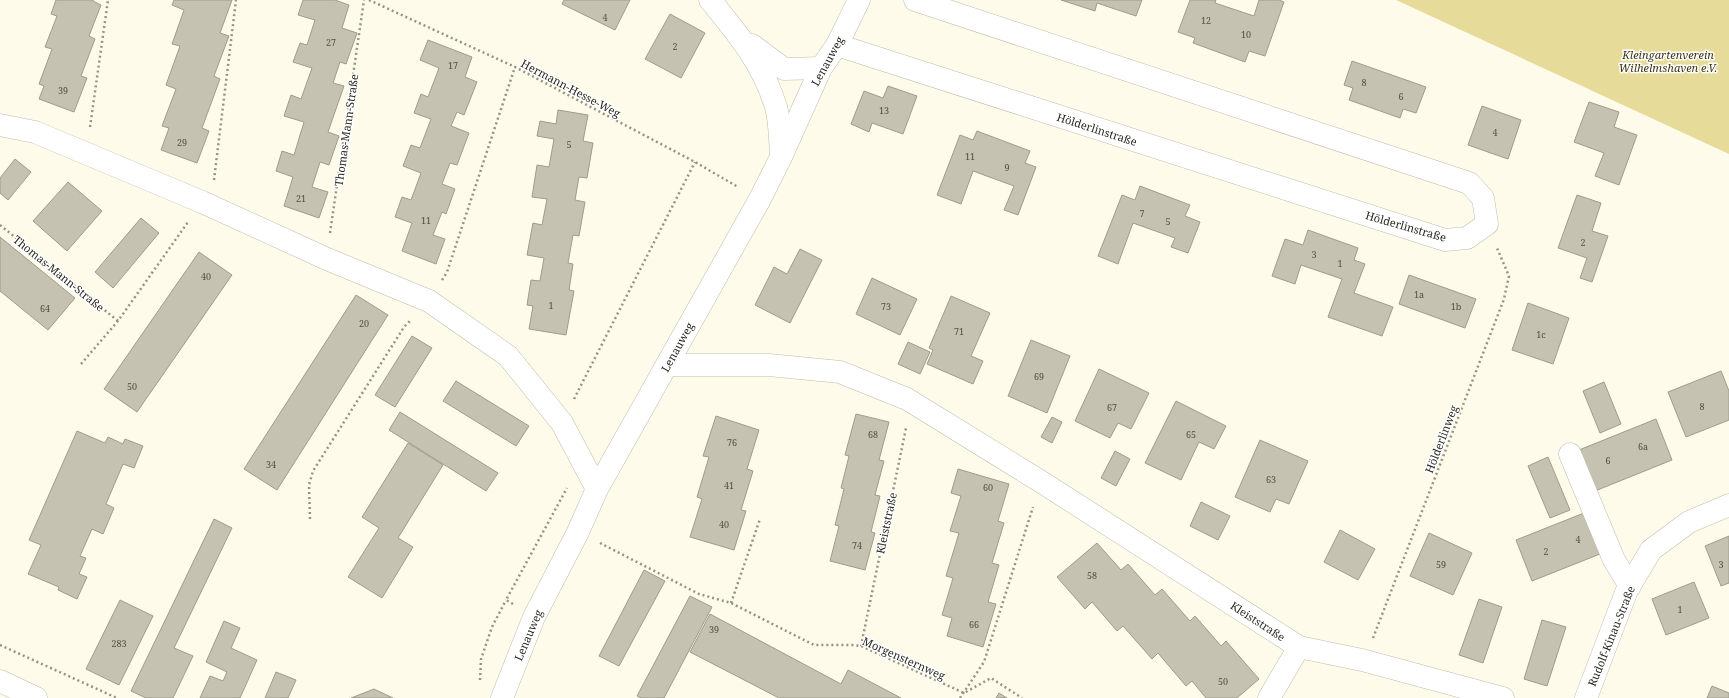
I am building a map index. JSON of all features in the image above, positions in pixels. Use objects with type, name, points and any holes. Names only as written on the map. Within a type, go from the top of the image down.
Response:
[{"type":"street","points":[[710,0],[741,37],[761,69],[776,108],[781,156]]},
{"type":"street","name":"Lenauweg","points":[[502,698],[534,616],[578,532],[597,489],[760,199],[821,68],[837,45],[859,0]]},
{"type":"street","points":[[915,0],[1469,183],[1483,198],[1487,224]]},
{"type":"street","points":[[741,37],[784,70],[821,68]]},
{"type":"street","name":"Hölderlinstraße","points":[[837,45],[1445,240],[1467,238],[1487,224]]},
{"type":"street","points":[[0,125],[35,132],[206,204],[327,259],[429,301],[508,356],[562,423],[597,489]]},
{"type":"street","name":"Kleiststraße","points":[[667,365],[769,365],[840,372],[907,399],[1040,481],[1299,647],[1362,660],[1504,698]]},
{"type":"street","points":[[1570,454],[1614,560],[1630,586]]},
{"type":"street","name":"Rudolf-Kinau-Straße","points":[[1586,698],[1630,586],[1651,550],[1689,522],[1729,505]]},
{"type":"street","points":[[1269,698],[1299,647]]},
{"type":"street","points":[[0,681],[29,696]]},
{"type":"path","points":[[85,153],[108,0]]},
{"type":"path","points":[[81,364],[118,321],[206,204],[236,0]]},
{"type":"path","name":"Thomas-Mann-Straße","points":[[327,259],[364,0]]},
{"type":"path","name":"Hermann-Hesse-Weg","points":[[369,0],[515,67],[695,162],[760,199]]},
{"type":"path","points":[[310,519],[309,485],[313,471],[404,327],[429,301],[447,272],[515,67]]},
{"type":"path","points":[[562,423],[695,162]]},
{"type":"path","name":"Hölderlinweg","points":[[1362,660],[1374,635],[1504,299],[1509,276],[1487,224]]},
{"type":"path","name":"Thomas-Mann-Straße","points":[[0,225],[118,321]]},
{"type":"path","name":"Kleiststraße","points":[[860,646],[906,427],[907,399]]},
{"type":"path","points":[[480,688],[481,659],[492,627],[582,461]]},
{"type":"path","points":[[960,698],[984,662],[1040,481]]},
{"type":"path","points":[[731,603],[760,519]]},
{"type":"path","name":"Morgensternweg","points":[[578,532],[699,594],[731,603],[814,645],[860,646],[964,693]]},
{"type":"path","points":[[506,600],[534,616]]},
{"type":"path","points":[[0,645],[118,698]]},
{"type":"path","points":[[964,693],[991,678],[1022,698]]},
{"type":"green space","name":"Kleingartenverein Wilhelmshaven e.V.","points":[[1396,0],[1729,0],[1729,154]]},
{"type":"building","points":[[56,0],[93,0],[101,5],[89,36],[95,39],[81,76],[87,78],[74,112],[39,99],[44,86],[39,84],[52,49],[45,47],[57,16],[51,14]]},
{"type":"building","points":[[174,0],[232,0],[220,33],[229,36],[214,76],[220,79],[202,128],[209,131],[197,163],[161,150],[169,128],[162,126],[176,89],[166,85],[180,46],[172,44],[184,10],[172,5]]},
{"type":"building","points":[[303,0],[335,0],[349,5],[342,28],[357,33],[346,64],[340,62],[333,83],[344,86],[328,132],[339,136],[329,165],[320,162],[312,187],[328,192],[319,218],[284,206],[293,177],[276,171],[282,151],[294,155],[304,122],[284,116],[291,95],[301,99],[312,68],[293,62],[300,43],[307,45],[315,20],[298,15]]},
{"type":"building","points":[[564,0],[630,0],[615,30],[562,4]]},
{"type":"building","points":[[1061,0],[1142,0],[1136,16],[1097,3],[1095,11]]},
{"type":"building","points":[[1190,0],[1216,0],[1215,3],[1254,16],[1259,0],[1279,0],[1284,2],[1265,56],[1249,51],[1245,62],[1193,43],[1195,38],[1178,32]]},
{"type":"building","points":[[670,14],[705,33],[681,78],[645,59]]},
{"type":"building","points":[[428,40],[472,57],[465,77],[477,82],[464,115],[457,112],[451,126],[469,133],[457,165],[450,163],[442,184],[455,189],[446,214],[442,212],[433,235],[445,239],[436,264],[402,251],[412,223],[395,217],[402,197],[411,200],[421,173],[403,166],[411,145],[420,148],[431,119],[414,113],[421,94],[428,97],[439,68],[420,60]]},
{"type":"building","points":[[1352,61],[1426,87],[1416,113],[1403,109],[1400,118],[1349,100],[1353,88],[1344,85]]},
{"type":"building","points":[[888,86],[917,96],[903,134],[872,123],[869,132],[851,124],[864,91],[883,98]]},
{"type":"building","points":[[1589,102],[1619,112],[1614,127],[1637,135],[1619,185],[1595,176],[1604,153],[1574,142]]},
{"type":"building","points":[[1482,106],[1521,120],[1508,159],[1468,145]]},
{"type":"building","points":[[558,110],[588,115],[583,141],[593,143],[587,178],[579,177],[575,200],[585,202],[579,236],[573,235],[568,263],[573,264],[569,290],[574,291],[566,335],[529,329],[533,306],[527,305],[531,280],[540,281],[544,258],[527,255],[533,223],[542,225],[547,199],[532,197],[537,165],[549,167],[554,139],[537,136],[540,121],[556,124]]},
{"type":"building","points":[[977,131],[1030,151],[1025,163],[1036,167],[1018,215],[1004,210],[1014,186],[973,171],[961,204],[937,195],[960,135],[973,140]]},
{"type":"building","points":[[15,159],[31,172],[8,200],[0,193],[0,178]]},
{"type":"building","points":[[68,182],[102,211],[67,251],[33,221]]},
{"type":"building","points":[[1140,186],[1190,205],[1185,216],[1200,222],[1188,253],[1171,247],[1175,238],[1133,223],[1118,264],[1098,256],[1122,195],[1135,200]]},
{"type":"building","points":[[1577,195],[1601,203],[1592,231],[1608,236],[1592,282],[1580,278],[1587,258],[1558,248]]},
{"type":"building","points":[[141,218],[159,233],[113,288],[95,272]]},
{"type":"building","points":[[1308,230],[1358,248],[1354,260],[1365,264],[1354,293],[1393,307],[1382,336],[1328,317],[1342,279],[1301,265],[1295,284],[1272,276],[1285,239],[1303,245]]},
{"type":"building","points":[[0,237],[75,298],[48,330],[0,291]]},
{"type":"building","points":[[800,249],[822,260],[790,323],[755,305],[774,267],[787,274]]},
{"type":"building","points":[[199,252],[232,275],[137,412],[104,389]]},
{"type":"building","points":[[1409,275],[1476,299],[1465,328],[1399,304]]},
{"type":"building","points":[[872,278],[917,299],[900,335],[856,314]]},
{"type":"building","points":[[356,295],[388,315],[277,490],[244,469]]},
{"type":"building","points":[[951,296],[990,313],[971,356],[983,361],[973,384],[927,364],[933,350],[929,348]]},
{"type":"building","points":[[1528,303],[1569,318],[1553,364],[1512,350]]},
{"type":"building","points":[[412,336],[432,348],[395,407],[375,395]]},
{"type":"building","points":[[1031,340],[1070,356],[1047,413],[1008,396]]},
{"type":"building","points":[[908,342],[930,352],[920,374],[898,364]]},
{"type":"building","points":[[1099,369],[1149,393],[1131,429],[1118,423],[1110,438],[1075,421]]},
{"type":"building","points":[[1721,371],[1729,391],[1729,420],[1686,437],[1668,392]]},
{"type":"building","points":[[456,381],[529,426],[516,446],[443,401]]},
{"type":"building","points":[[1604,382],[1621,424],[1600,433],[1583,391]]},
{"type":"building","points":[[1176,401],[1226,426],[1214,449],[1199,442],[1181,480],[1145,463]]},
{"type":"building","points":[[400,412],[498,473],[486,491],[389,430]]},
{"type":"building","points":[[856,414],[889,422],[879,460],[884,461],[875,495],[880,496],[871,532],[875,533],[865,570],[830,561],[839,526],[835,525],[844,489],[841,488],[849,456],[845,455]]},
{"type":"building","points":[[716,416],[759,430],[747,469],[753,471],[741,510],[746,511],[734,550],[690,537],[702,499],[697,497],[709,457],[703,456]]},
{"type":"building","points":[[1052,417],[1062,422],[1052,443],[1041,437]]},
{"type":"building","points":[[1656,419],[1672,460],[1595,491],[1579,450]]},
{"type":"building","points":[[77,431],[105,443],[108,437],[123,444],[125,439],[143,446],[134,468],[123,464],[106,504],[114,508],[103,534],[92,529],[80,556],[86,558],[79,574],[87,577],[77,599],[58,590],[59,587],[28,574],[41,545],[29,540]]},
{"type":"building","points":[[1260,440],[1308,461],[1289,504],[1276,499],[1270,512],[1235,497]]},
{"type":"building","points":[[408,443],[443,465],[398,538],[413,547],[382,598],[348,577],[379,528],[362,517]]},
{"type":"building","points":[[1115,451],[1130,459],[1116,486],[1101,478]]},
{"type":"building","points":[[1548,457],[1570,510],[1550,518],[1528,466]]},
{"type":"building","points":[[958,469],[1009,484],[998,521],[1004,523],[992,563],[999,565],[988,602],[996,604],[983,647],[947,636],[952,618],[942,615],[953,578],[946,576],[959,533],[950,531],[961,496],[951,493]]},
{"type":"building","points":[[1201,502],[1230,516],[1218,540],[1190,526]]},
{"type":"building","points":[[1589,511],[1605,552],[1532,581],[1516,540]]},
{"type":"building","points":[[214,519],[232,528],[174,648],[193,656],[173,698],[146,698],[131,691]]},
{"type":"building","points":[[1340,530],[1375,549],[1358,580],[1324,562]]},
{"type":"building","points":[[1429,533],[1472,553],[1453,595],[1410,576]]},
{"type":"building","points":[[1729,536],[1729,583],[1721,586],[1705,546]]},
{"type":"building","points":[[1097,543],[1121,570],[1128,564],[1155,595],[1162,589],[1190,621],[1195,616],[1221,646],[1226,641],[1259,679],[1237,698],[1206,698],[1192,681],[1186,686],[1158,653],[1152,659],[1123,626],[1117,631],[1092,602],[1085,609],[1057,577]]},
{"type":"building","points":[[644,570],[665,581],[619,666],[599,656]]},
{"type":"building","points":[[1694,582],[1709,618],[1666,635],[1652,599]]},
{"type":"building","points":[[690,596],[712,607],[664,698],[641,698],[637,696]]},
{"type":"building","points":[[1479,599],[1502,607],[1483,663],[1459,655]]},
{"type":"building","points":[[120,600],[153,616],[119,685],[86,669]]},
{"type":"building","points":[[710,614],[841,684],[848,670],[901,698],[779,698],[690,652]]},
{"type":"building","points":[[1542,620],[1566,627],[1547,686],[1524,679]]},
{"type":"building","points":[[224,621],[240,628],[231,648],[257,660],[240,698],[200,698],[210,676],[223,681],[227,672],[206,662]]},
{"type":"building","points":[[276,672],[296,680],[288,698],[265,698]]},
{"type":"building","points":[[1712,686],[1729,693],[1729,698],[1707,698]]},
{"type":"building","points":[[374,689],[393,698],[351,698]]},
{"type":"building","points":[[999,693],[1007,698],[996,698]]}]
